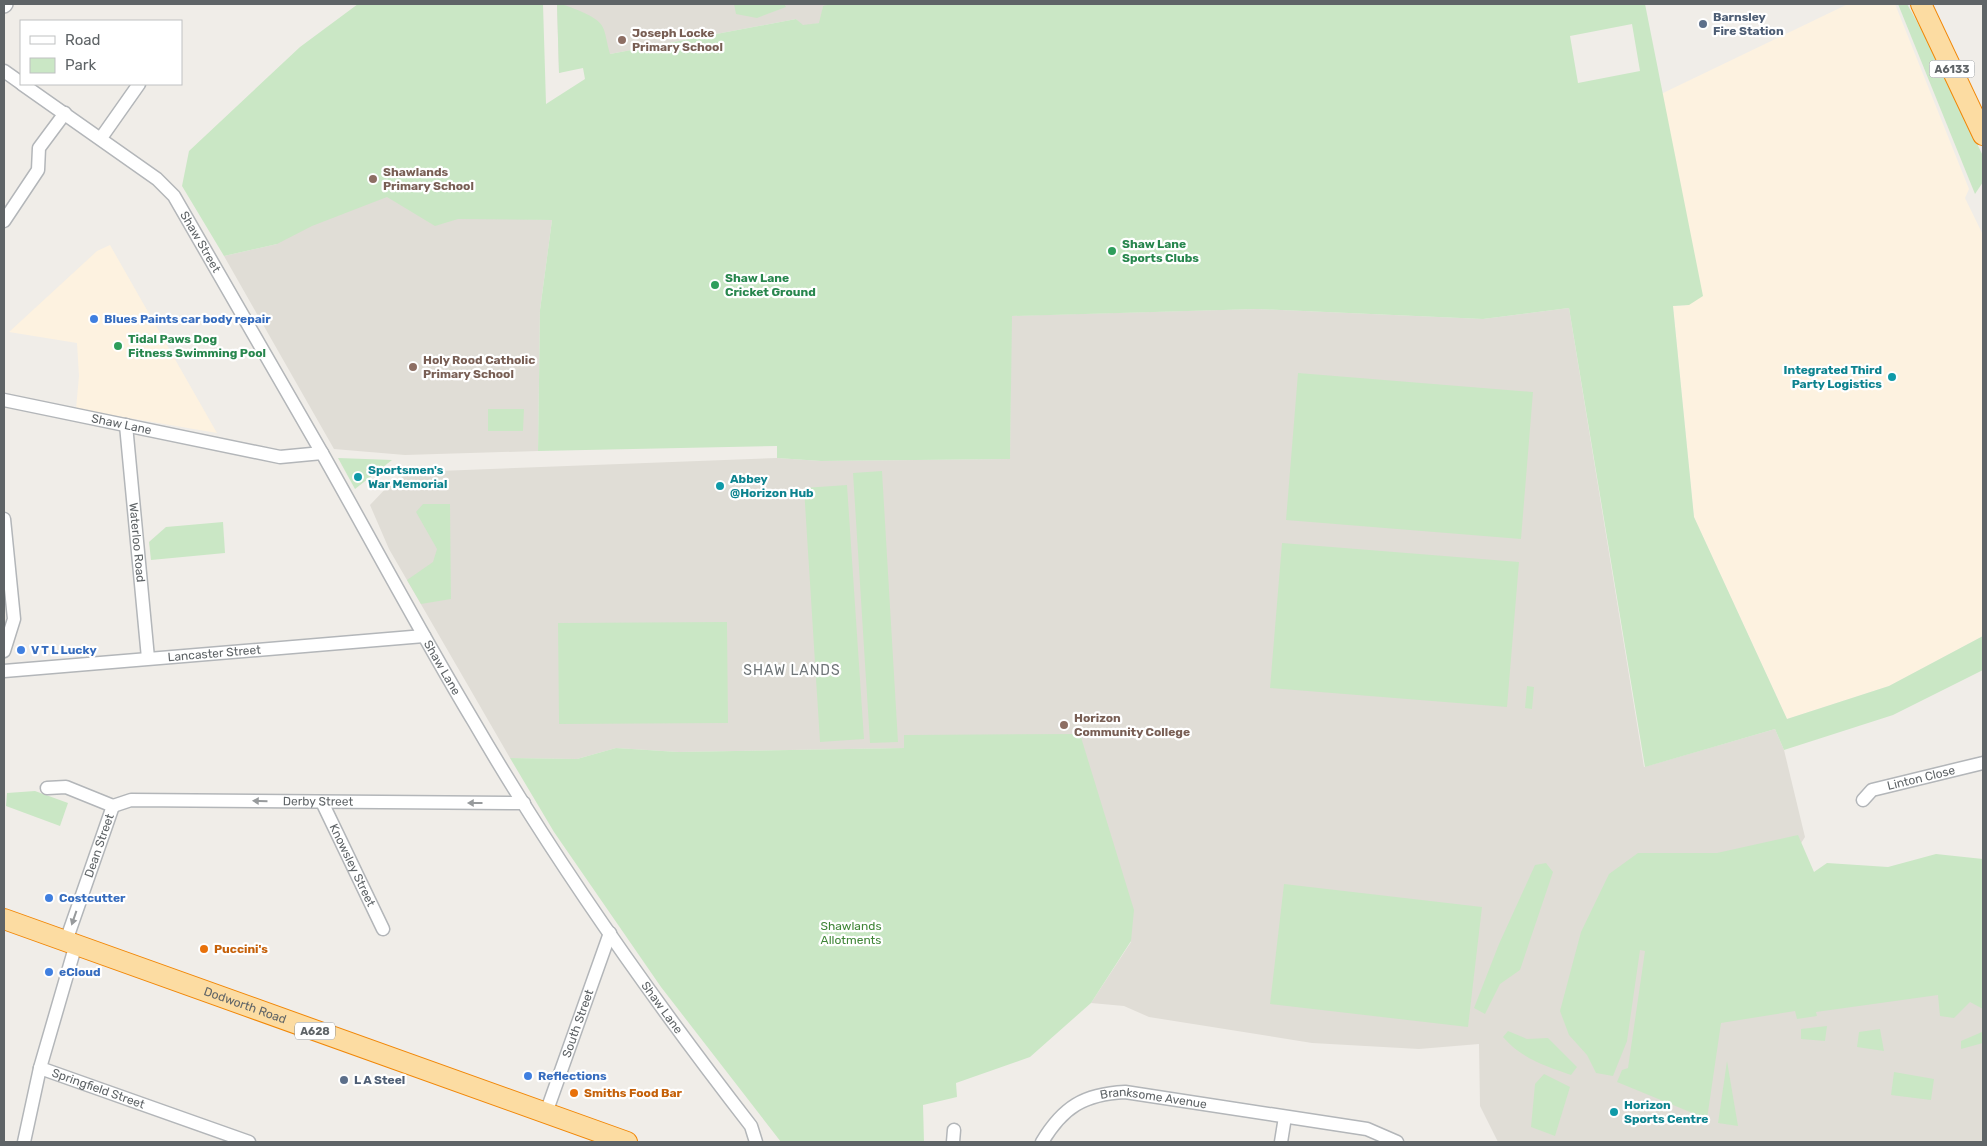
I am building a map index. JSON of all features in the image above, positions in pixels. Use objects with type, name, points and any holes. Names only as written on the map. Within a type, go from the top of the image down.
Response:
[{"type":"highway","name":"A6133","points":[[1921,4],[1983,135]]},
{"type":"highway","name":"Dodworth Road","points":[[4,919],[627,1142]]},
{"type":"street","name":"Shaw Street","points":[[4,72],[20,83]]},
{"type":"street","name":"Shaw Street","points":[[23,85],[102,138],[157,179],[174,196],[322,453]]},
{"type":"street","points":[[102,138],[139,85]]},
{"type":"street","points":[[4,221],[38,170],[39,148],[65,113]]},
{"type":"street","name":"Shaw Lane","points":[[4,400],[280,457],[322,453],[424,636],[524,804],[670,1019],[751,1126],[756,1142]]},
{"type":"street","name":"Waterloo Road","points":[[126,425],[148,658]]},
{"type":"street","points":[[4,519],[14,619],[4,651]]},
{"type":"street","name":"Lancaster Street","points":[[4,672],[148,658],[424,636]]},
{"type":"street","name":"Linton Close","points":[[1863,800],[1872,790],[1983,763]]},
{"type":"street","points":[[48,788],[66,788],[113,806]]},
{"type":"street","name":"Derby Street","points":[[113,806],[131,800],[524,804]]},
{"type":"street","name":"Knowsley Street","points":[[322,802],[383,928]]},
{"type":"street","name":"Dean Street","points":[[71,942],[113,806]]},
{"type":"street","name":"South Street","points":[[546,1113],[610,933]]},
{"type":"street","name":"Springfield Street","points":[[71,942],[40,1068],[249,1142]]},
{"type":"street","points":[[24,1142],[40,1068]]},
{"type":"street","name":"Branksome Avenue","points":[[1042,1142],[1063,1113],[1077,1102],[1108,1093],[1143,1094],[1367,1129],[1398,1142]]},
{"type":"street","points":[[1280,1142],[1286,1117]]},
{"type":"shaded area","name":"Joseph Locke Primary School","points":[[557,4],[831,4],[823,7],[820,23],[803,26],[796,19],[610,54],[559,73]]},
{"type":"shaded area","points":[[1848,4],[1895,4],[1969,189],[1965,198],[1983,235],[1983,636],[1889,686],[1787,719],[1694,517],[1673,306],[1689,305],[1661,94]]},
{"type":"shaded area","points":[[230,149],[491,218],[552,220],[540,310],[538,451],[405,455],[334,449],[224,256],[277,244]]},
{"type":"shaded area","points":[[110,245],[217,433],[76,409],[79,376],[77,343],[9,332],[97,251]]},
{"type":"shaded area","name":"Horizon Community College","points":[[1569,308],[1644,767],[1775,729],[1784,750],[1805,837],[1788,863],[1983,974],[1983,1142],[1498,1142],[1480,1106],[1479,1044],[1419,1049],[1312,1043],[1149,1017],[1124,1006],[1091,1003],[1131,942],[905,735],[905,748],[678,752],[616,748],[577,759],[510,758],[389,549],[370,505],[391,483],[413,472],[777,458],[821,461],[1010,459],[1011,316],[1257,309],[1483,319]]},
{"type":"green space","name":"Shaw Lane Sports Clubs","points":[[358,4],[543,4],[546,104],[585,79],[583,68],[559,73],[557,4],[566,5],[596,19],[605,32],[610,54],[796,19],[803,25],[819,23],[823,6],[831,4],[1645,4],[1703,296],[1689,305],[1673,306],[1694,517],[1787,719],[1889,686],[1983,636],[1983,670],[1893,715],[1784,750],[1775,729],[1645,767],[1569,308],[1483,319],[1257,309],[1012,316],[1010,459],[821,461],[777,458],[777,446],[538,451],[540,310],[552,220],[458,219],[435,226],[387,197],[312,226],[277,244],[224,256],[182,186],[189,151],[300,47]],"holes":[[[1632,24],[1640,71],[1578,83],[1570,36]]]},
{"type":"green space","points":[[734,4],[784,4],[786,7],[757,18],[736,14]]},
{"type":"green space","points":[[1898,4],[1907,4],[1924,34],[1983,156],[1983,182],[1975,194]]},
{"type":"green space","points":[[1298,373],[1533,392],[1521,539],[1286,520]]},
{"type":"green space","points":[[488,409],[524,409],[523,431],[488,431]]},
{"type":"green space","points":[[338,458],[392,460],[355,489]]},
{"type":"green space","points":[[882,471],[898,742],[870,743],[853,473]]},
{"type":"green space","points":[[847,485],[864,739],[820,742],[804,488]]},
{"type":"green space","points":[[423,504],[450,504],[451,599],[421,604],[407,580],[433,562],[437,549],[416,512]]},
{"type":"green space","points":[[223,522],[225,553],[151,560],[149,542],[166,527]]},
{"type":"green space","points":[[1282,543],[1519,562],[1507,707],[1270,688]]},
{"type":"green space","points":[[727,622],[728,723],[559,724],[558,623]]},
{"type":"green space","points":[[1527,686],[1534,687],[1532,709],[1525,708]]},
{"type":"green space","name":"Shawlands Allotments","points":[[1080,734],[1134,910],[1131,941],[1091,1003],[1030,1057],[956,1083],[957,1097],[923,1105],[924,1142],[781,1142],[661,987],[554,832],[510,758],[577,759],[616,748],[678,752],[904,748],[904,735]]},
{"type":"green space","points":[[35,791],[68,803],[60,826],[6,806],[7,793]]},
{"type":"green space","points":[[1798,835],[1814,872],[1827,863],[1888,867],[1936,854],[1983,859],[1983,1009],[1970,1002],[1954,1018],[1940,1016],[1938,995],[1816,1012],[1817,1016],[1797,1019],[1795,1011],[1721,1023],[1707,1119],[1617,1082],[1622,1070],[1628,1068],[1645,951],[1640,950],[1627,1041],[1613,1076],[1596,1073],[1587,1055],[1569,1035],[1560,1011],[1581,932],[1609,874],[1638,853],[1717,853]]},
{"type":"green space","points":[[1546,863],[1553,872],[1520,970],[1500,984],[1485,1014],[1474,1008],[1499,944],[1535,865]]},
{"type":"green space","points":[[1284,884],[1482,907],[1468,1027],[1270,1004]]},
{"type":"green space","points":[[1827,1026],[1825,1041],[1801,1039],[1801,1029]]},
{"type":"green space","points":[[1880,1029],[1884,1051],[1857,1047],[1859,1032]]},
{"type":"green space","points":[[1983,1029],[1983,1043],[1961,1049],[1961,1041],[1982,1032]]},
{"type":"green space","points":[[1508,1031],[1527,1039],[1548,1038],[1577,1067],[1571,1075],[1534,1061],[1510,1045],[1503,1037]]},
{"type":"green space","points":[[1727,1061],[1738,1126],[1718,1123]]},
{"type":"green space","points":[[1894,1072],[1934,1079],[1931,1100],[1891,1095]]},
{"type":"green space","points":[[1544,1074],[1570,1087],[1555,1136],[1531,1127],[1535,1084]]},
{"type":"place","name":"Barnsley Fire Station","points":[[1703,24]]},
{"type":"place","name":"Joseph Locke Primary School","points":[[622,40]]},
{"type":"place","name":"Shawlands Primary School","points":[[373,179]]},
{"type":"place","name":"Shaw Lane Sports Clubs","points":[[1112,251]]},
{"type":"place","name":"Shaw Lane Cricket Ground","points":[[715,285]]},
{"type":"place","name":"Blues Paints car body repair","points":[[94,319]]},
{"type":"place","name":"Tidal Paws Dog Fitness Swimming Pool","points":[[118,346]]},
{"type":"place","name":"Holy Rood Catholic Primary School","points":[[413,367]]},
{"type":"place","name":"Integrated Third Party Logistics","points":[[1892,377]]},
{"type":"place","name":"Sportsmen's War Memorial","points":[[358,477]]},
{"type":"place","name":"Abbey @Horizon Hub","points":[[720,486]]},
{"type":"place","name":"V T L Lucky","points":[[21,650]]},
{"type":"place","name":"Horizon Community College","points":[[1064,725]]},
{"type":"place","name":"Costcutter","points":[[49,898]]},
{"type":"place","name":"Puccini's","points":[[204,949]]},
{"type":"place","name":"eCloud","points":[[49,972]]},
{"type":"place","name":"Reflections","points":[[528,1076]]},
{"type":"place","name":"L A Steel","points":[[344,1080]]},
{"type":"place","name":"Smiths Food Bar","points":[[574,1093]]},
{"type":"place","name":"Horizon Sports Centre","points":[[1614,1112]]},
{"type":"district","name":"SHAW LANDS","points":[[792,670]]}]
